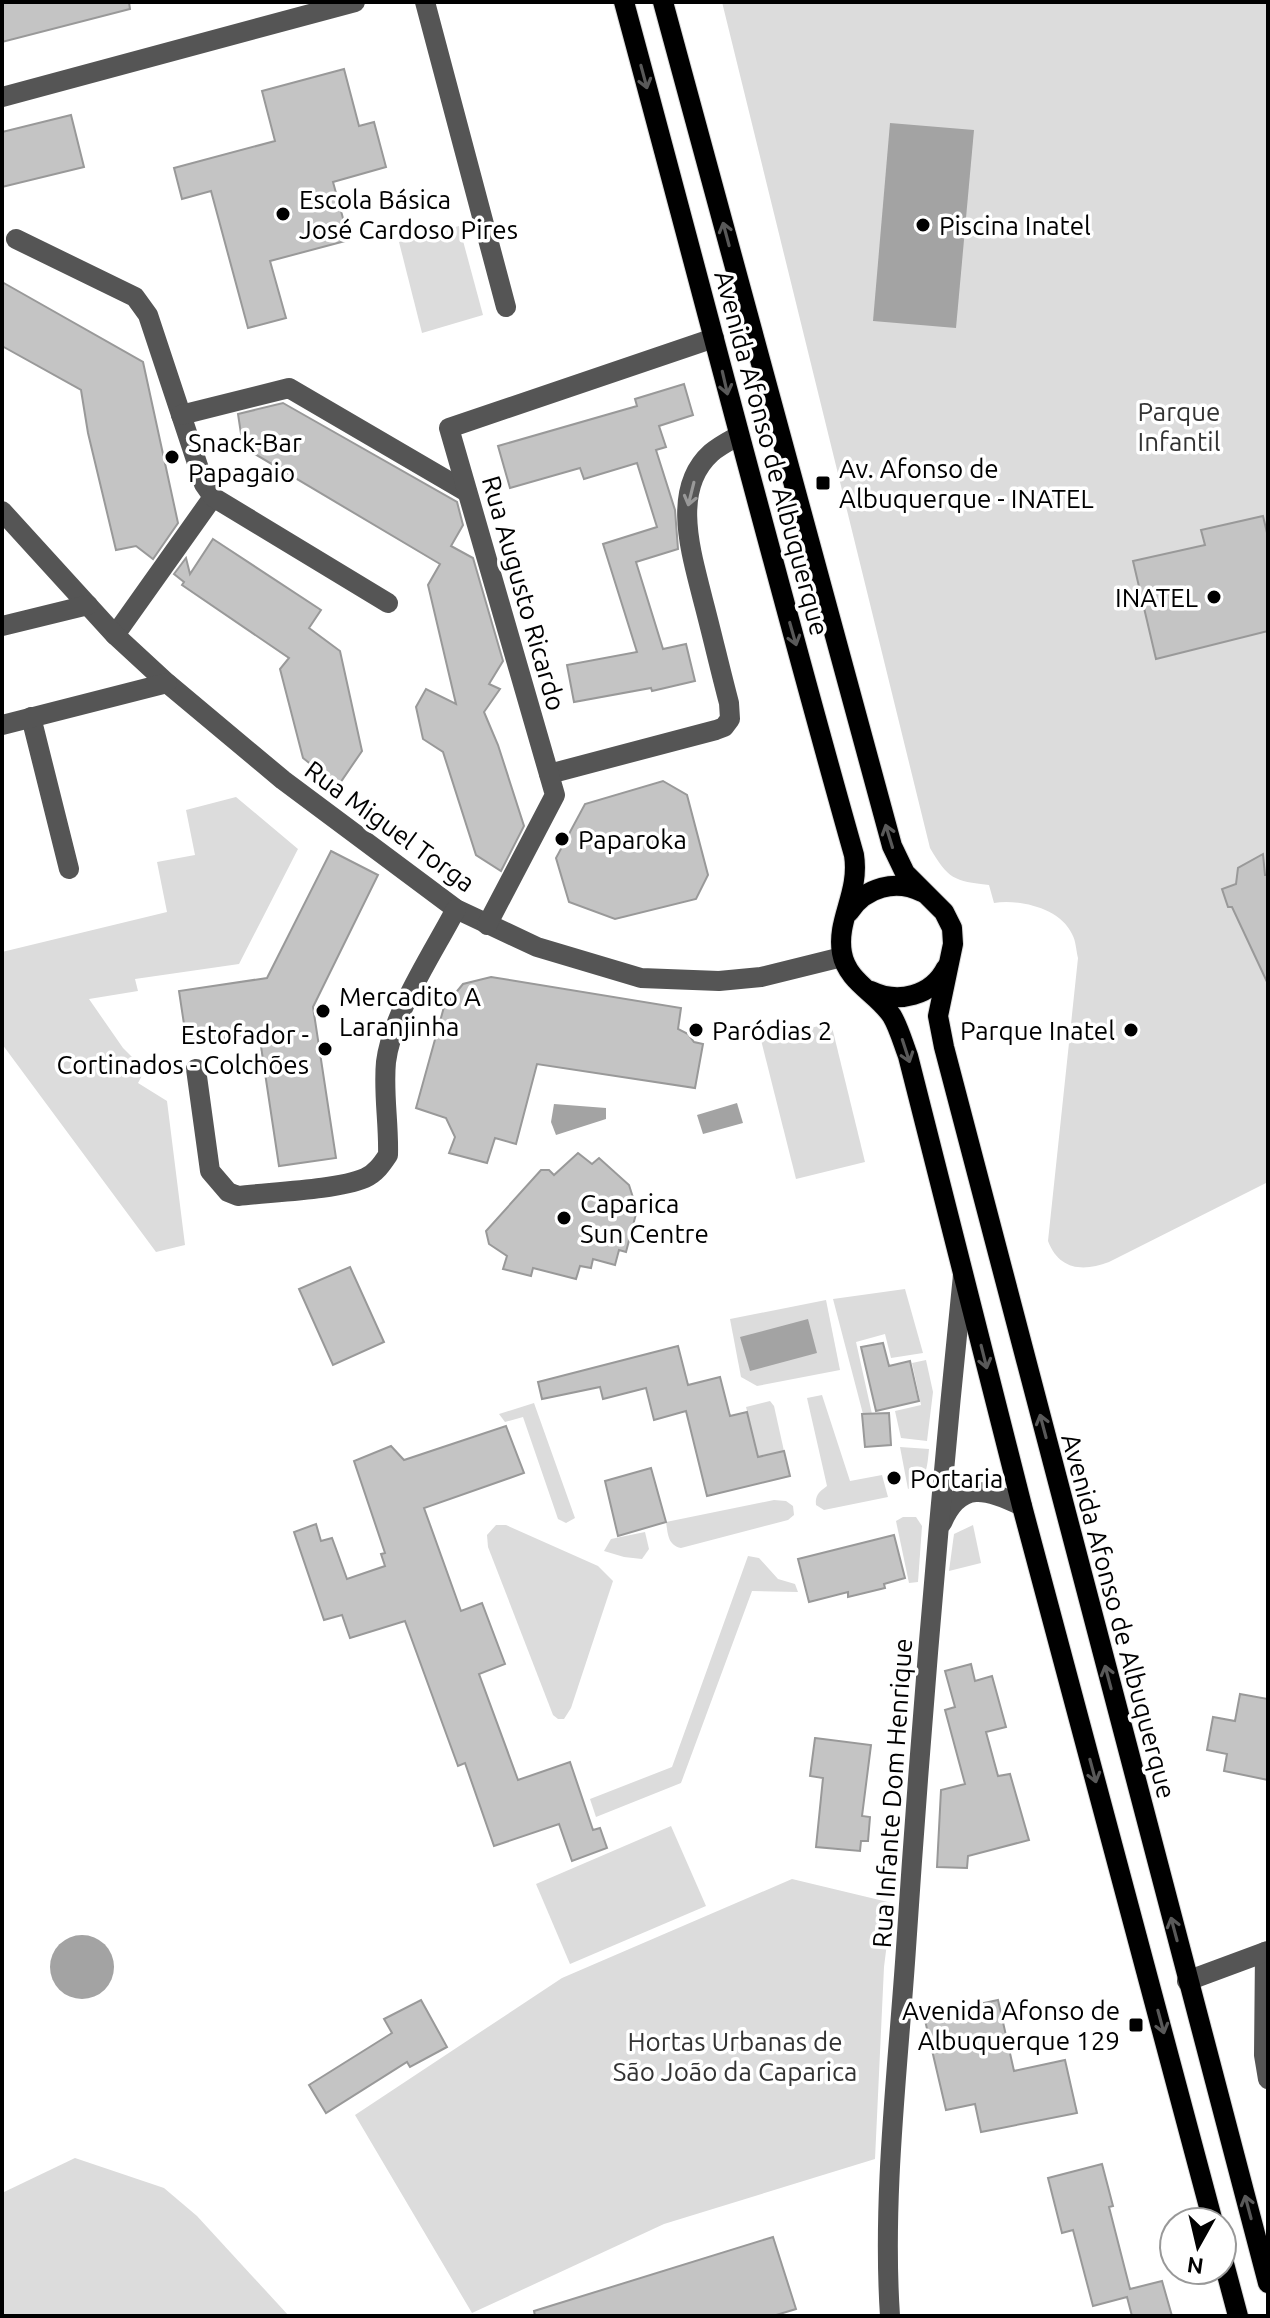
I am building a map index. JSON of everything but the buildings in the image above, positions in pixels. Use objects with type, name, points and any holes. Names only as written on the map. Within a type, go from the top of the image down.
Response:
[{"type":"main road","name":"Avenida Afonso de Albuquerque","points":[[624,2],[738,436],[854,855],[855,885],[840,937],[842,957]]},
{"type":"main road","name":"Avenida Afonso de Albuquerque","points":[[663,2],[887,830],[896,858],[905,873],[933,898],[952,928],[953,944],[939,1006],[944,1047],[1268,2283]]},
{"type":"main road","points":[[845,918],[856,902],[885,886],[917,889],[933,898]]},
{"type":"main road","points":[[842,957],[850,974],[893,1017],[901,1037],[1209,2206]]},
{"type":"main road","points":[[864,988],[881,996],[899,998],[916,994],[931,986],[943,974],[950,960]]},
{"type":"main road","points":[[1230,2286],[1238,2316]]},
{"type":"street","points":[[2,97],[311,8],[355,2]]},
{"type":"street","points":[[425,2],[506,307]]},
{"type":"street","points":[[16,239],[135,297],[148,315],[204,484],[213,497],[388,603]]},
{"type":"street","name":"Rua Augusto Ricardo","points":[[487,925],[555,795],[449,428],[714,338]]},
{"type":"street","points":[[181,415],[289,388],[467,492]]},
{"type":"street","points":[[549,774],[724,727],[730,719],[729,703],[689,543],[687,513],[689,493],[698,471],[710,454],[738,436]]},
{"type":"street","points":[[115,635],[213,497]]},
{"type":"street","name":"Rua Miguel Torga","points":[[2,511],[115,635],[167,683],[283,780],[456,909],[525,943],[641,978],[676,981],[761,977],[842,957]]},
{"type":"street","points":[[2,626],[88,605]]},
{"type":"street","points":[[2,725],[167,683]]},
{"type":"street","points":[[31,717],[69,869]]},
{"type":"street","points":[[196,1069],[210,1171],[228,1192],[238,1196],[342,1183],[366,1177],[380,1167],[388,1155],[386,1063],[398,1019],[456,909]]},
{"type":"street","name":"Rua Infante Dom Henrique","points":[[890,2316],[890,2176],[938,1531],[963,1275]]},
{"type":"street","points":[[938,1531],[949,1506],[968,1492],[998,1494],[1022,1506]]},
{"type":"street","points":[[1187,1981],[1267,1952],[1264,2055],[1268,2079]]},
{"type":"green space","name":"Parque Infantil","points":[[722,2],[1268,2],[1268,1182],[1109,1262],[1090,1267],[1073,1266],[1059,1258],[1048,1241],[1078,958],[1074,940],[1066,925],[1049,912],[1015,902],[994,903],[989,885],[953,877],[930,848]]},
{"type":"green space","points":[[459,226],[483,315],[422,333],[399,242]]},
{"type":"green space","points":[[236,797],[298,849],[239,964],[135,979],[138,991],[89,999],[123,1048],[145,1070],[138,1083],[167,1101],[185,1245],[156,1252],[2,1044],[2,952],[167,912],[157,862],[195,855],[186,810]]},
{"type":"green space","points":[[831,1023],[865,1162],[796,1179],[761,1040]]},
{"type":"green space","points":[[905,1289],[923,1353],[891,1358],[885,1334],[856,1342],[872,1414],[863,1414],[833,1299]]},
{"type":"green space","points":[[826,1300],[840,1370],[757,1386],[741,1377],[730,1319]]},
{"type":"green space","points":[[926,1360],[933,1392],[927,1441],[901,1438],[895,1411],[921,1405],[912,1363]]},
{"type":"green space","points":[[822,1395],[850,1481],[882,1475],[888,1497],[824,1510],[816,1505],[818,1494],[827,1486],[807,1398]]},
{"type":"green space","points":[[770,1401],[774,1406],[784,1451],[758,1457],[746,1407]]},
{"type":"green space","points":[[534,1403],[575,1518],[566,1523],[558,1519],[523,1417],[505,1422],[499,1414]]},
{"type":"green space","points":[[900,1447],[929,1449],[925,1473],[919,1482],[908,1489]]},
{"type":"green space","points":[[774,1500],[786,1501],[793,1506],[794,1515],[788,1520],[681,1548],[669,1539],[666,1522]]},
{"type":"green space","points":[[903,1517],[916,1517],[922,1526],[918,1582],[909,1583],[896,1521]]},
{"type":"green space","points":[[496,1525],[506,1525],[598,1566],[613,1581],[571,1708],[564,1719],[553,1715],[488,1547],[487,1535]]},
{"type":"green space","points":[[973,1525],[981,1563],[949,1571],[954,1534]]},
{"type":"green space","points":[[645,1532],[649,1549],[642,1559],[604,1551],[611,1539]]},
{"type":"green space","points":[[748,1556],[759,1558],[778,1579],[795,1584],[798,1592],[752,1591],[681,1783],[596,1817],[590,1799],[672,1767]]},
{"type":"green space","points":[[671,1826],[706,1906],[570,1964],[536,1884]]},
{"type":"green space","name":"Hortas Urbanas de São João da Caparica","points":[[792,1879],[892,1903],[884,1967],[875,2159],[664,2224],[472,2313],[355,2115],[562,1978]]},
{"type":"green space","points":[[75,2158],[164,2188],[197,2216],[289,2316],[2,2316],[2,2193]]},
{"type":"shaded area","name":"Piscina Inatel","points":[[890,123],[974,130],[956,328],[873,321]]},
{"type":"shaded area","points":[[737,1103],[743,1123],[703,1134],[697,1115]]},
{"type":"shaded area","points":[[554,1104],[606,1108],[606,1119],[556,1135],[551,1122]]},
{"type":"shaded area","points":[[808,1319],[817,1353],[750,1371],[740,1337]]},
{"type":"shaded area","points":[[82,1935],[100,1941],[108,1949],[114,1967],[108,1985],[100,1993],[82,1999],[64,1993],[56,1985],[50,1967],[56,1949],[64,1941]]},
{"type":"place","name":"Escola Básica José Cardoso Pires","points":[[283,214]]},
{"type":"place","name":"Piscina Inatel","points":[[923,225]]},
{"type":"place","name":"Snack-Bar Papagaio","points":[[172,457]]},
{"type":"place","name":"Av. Afonso de Albuquerque - INATEL","points":[[823,483]]},
{"type":"place","name":"INATEL","points":[[1214,597]]},
{"type":"place","name":"Paparoka","points":[[562,839]]},
{"type":"place","name":"Mercadito A Laranjinha","points":[[323,1011]]},
{"type":"place","name":"Paródias 2","points":[[696,1030]]},
{"type":"place","name":"Parque Inatel","points":[[1131,1030]]},
{"type":"place","name":"Estofador - Cortinados - Colchões","points":[[325,1049]]},
{"type":"place","name":"Caparica Sun Centre","points":[[564,1218]]},
{"type":"place","name":"Portaria","points":[[894,1478]]},
{"type":"place","name":"Avenida Afonso de Albuquerque 129","points":[[1136,2025]]}]
